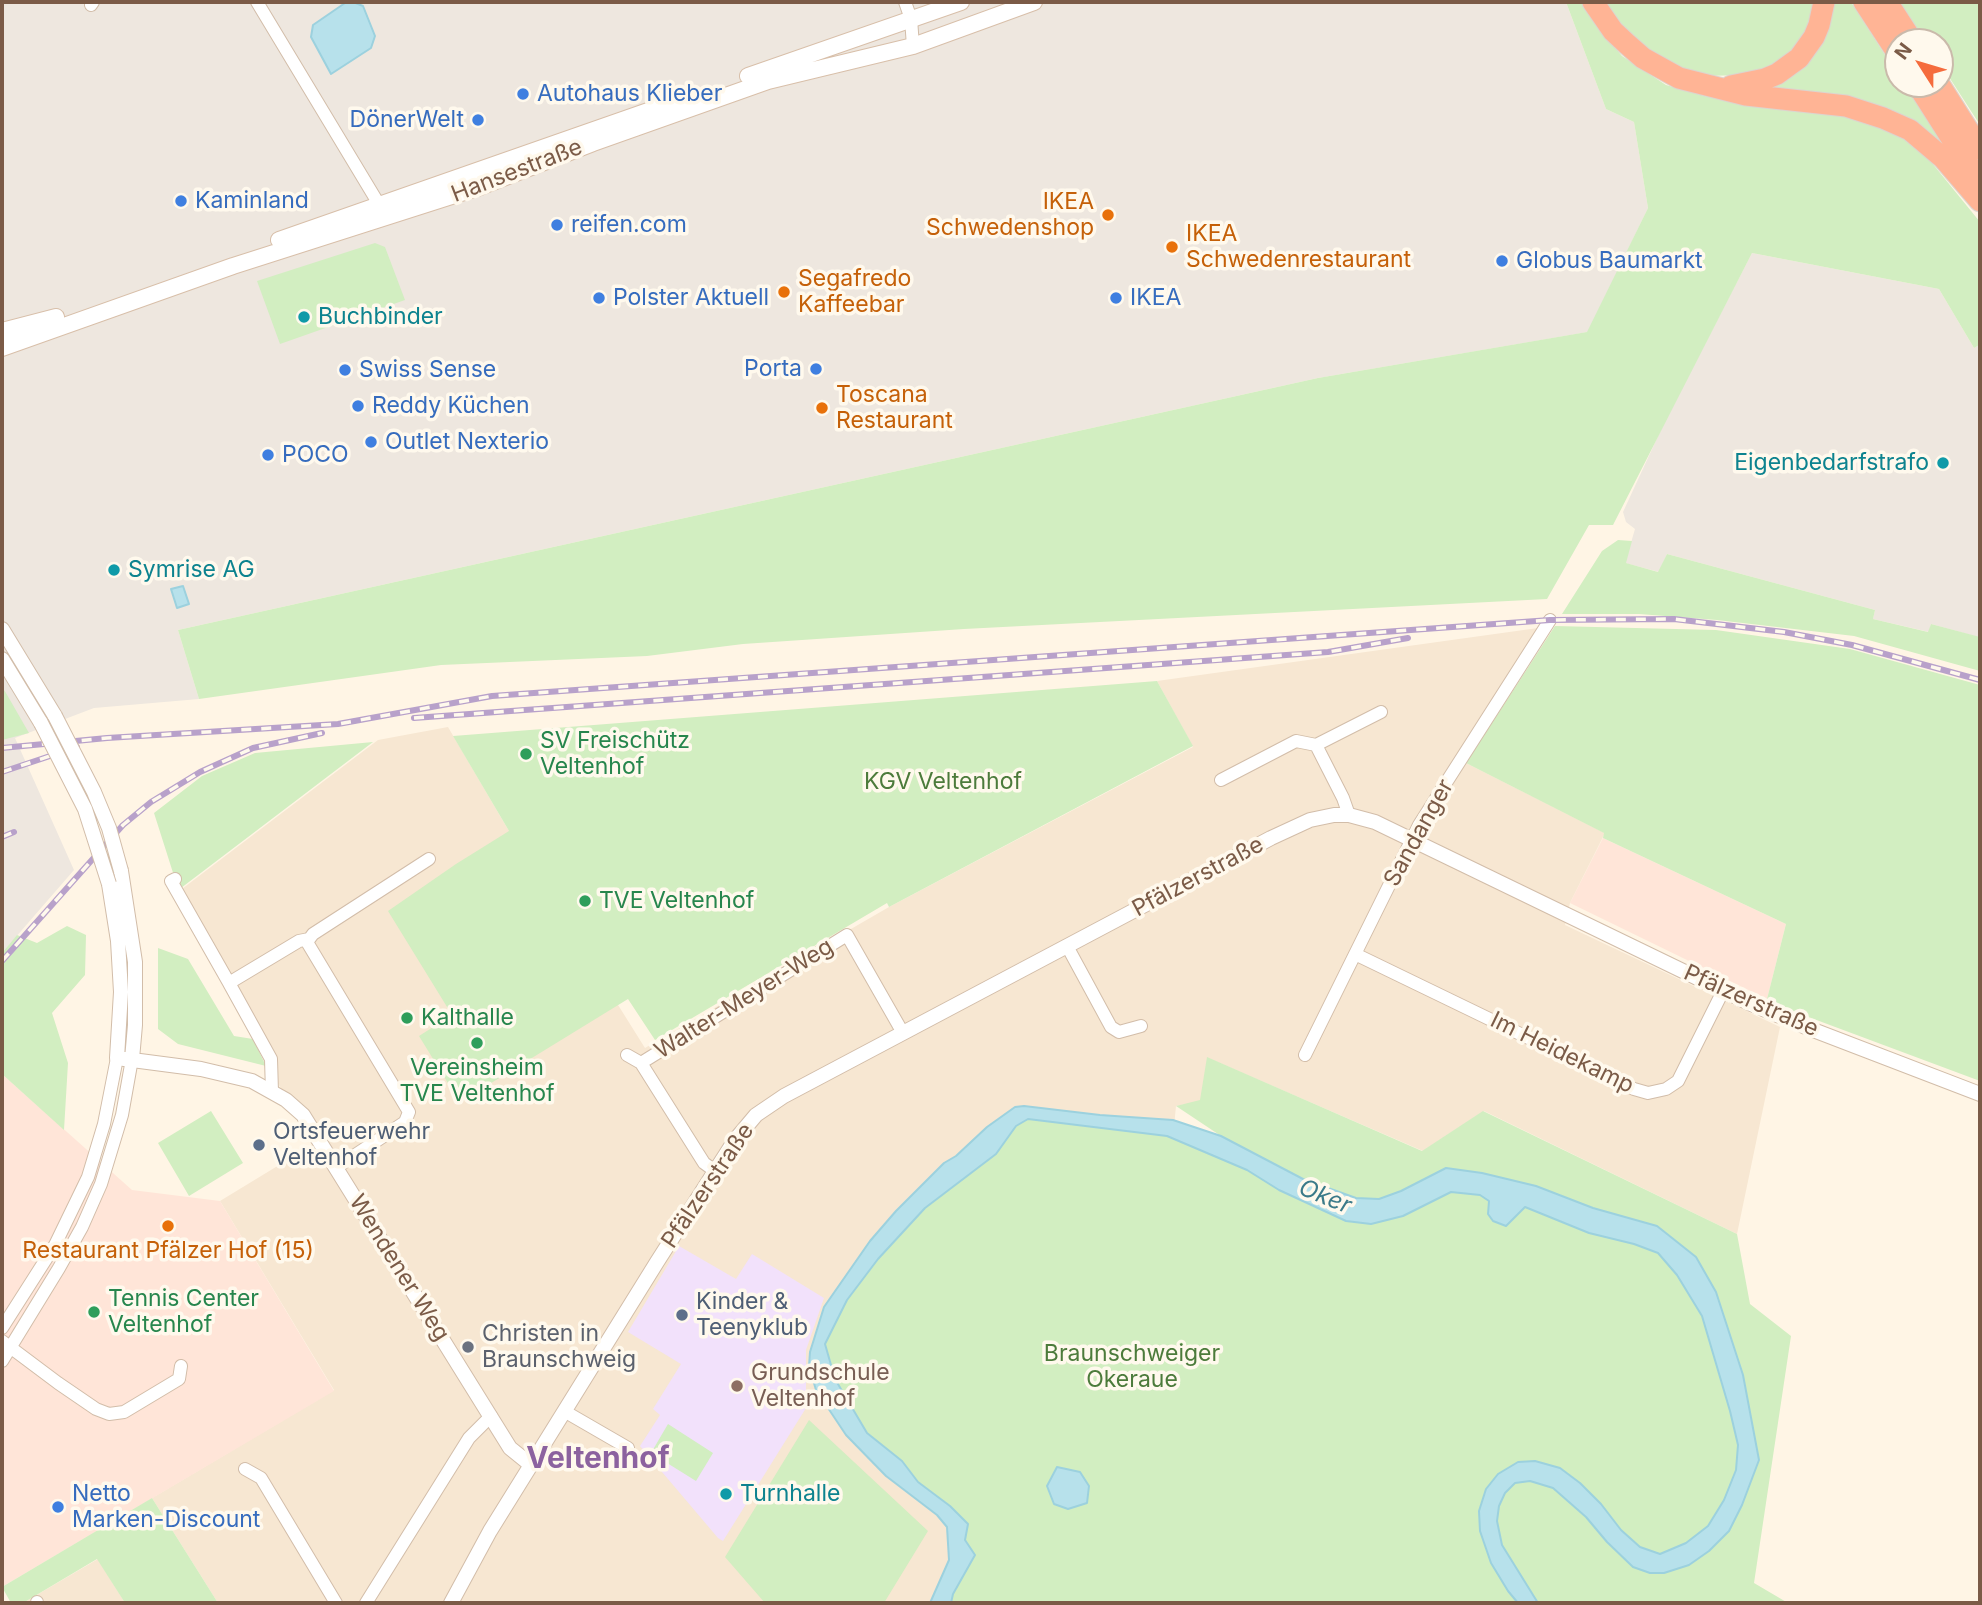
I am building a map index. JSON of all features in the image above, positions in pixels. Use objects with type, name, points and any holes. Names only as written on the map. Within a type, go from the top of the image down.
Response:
[{"type":"highway","points":[[1593,2],[1613,31],[1643,58],[1671,74],[1746,95],[1846,106],[1896,124],[1930,145],[1980,201]]},
{"type":"highway","points":[[1696,83],[1714,86],[1748,84],[1788,67],[1799,58],[1814,37],[1824,2]]},
{"type":"highway","points":[[1864,2],[1884,33]]},
{"type":"highway","points":[[1887,2],[1904,28]]},
{"type":"highway","points":[[1926,98],[1980,183]]},
{"type":"highway","points":[[1948,98],[1980,149]]},
{"type":"main road","name":"Hansestraße","points":[[2,348],[961,2]]},
{"type":"main road","name":"Hansestraße","points":[[2,331],[43,322],[384,211],[477,188],[593,142],[768,80],[913,46],[1034,2]]},
{"type":"street","points":[[257,2],[384,211]]},
{"type":"street","points":[[905,2],[911,19],[913,46]]},
{"type":"street","name":"Sandanger","points":[[1305,1055],[1412,839],[1550,620]]},
{"type":"street","points":[[2,629],[55,716],[94,792],[109,828],[121,871],[135,962],[132,1059],[122,1115],[101,1184],[82,1227],[6,1345],[2,1361]]},
{"type":"street","points":[[2,659],[41,723],[85,809],[109,884],[118,941],[121,992],[117,1058],[104,1124],[88,1177],[55,1245],[7,1313],[2,1328]]},
{"type":"street","points":[[1222,780],[1296,741],[1316,745],[1381,712]]},
{"type":"street","points":[[1316,745],[1349,815]]},
{"type":"street","name":"Pfälzerstraße","points":[[451,1603],[472,1560],[715,1171],[741,1133],[769,1105],[1293,828],[1323,817],[1349,815],[1375,822],[1723,991],[1808,1028],[1980,1094]]},
{"type":"street","points":[[229,983],[299,940],[309,939],[429,859]]},
{"type":"street","points":[[175,879],[171,881],[271,1059],[272,1091]]},
{"type":"street","name":"Walter-Meyer-Weg","points":[[641,1063],[847,935],[903,1033]]},
{"type":"street","points":[[309,939],[308,947],[409,1112],[405,1122],[337,1167]]},
{"type":"street","points":[[1067,946],[1111,1027],[1119,1032],[1142,1027]]},
{"type":"street","name":"Im Heidekamp","points":[[1355,954],[1634,1089],[1648,1093],[1666,1089],[1678,1081],[1723,991]]},
{"type":"street","points":[[627,1055],[641,1063],[704,1163],[715,1171]]},
{"type":"street","name":"Wendener Weg","points":[[117,1058],[231,1075],[252,1081],[272,1091],[303,1115],[510,1448],[531,1465]]},
{"type":"street","points":[[6,1345],[96,1409],[109,1414],[124,1412],[179,1379],[181,1366]]},
{"type":"street","points":[[564,1411],[628,1448]]},
{"type":"street","points":[[366,1603],[468,1437],[491,1416]]},
{"type":"street","points":[[245,1469],[261,1478],[336,1603]]},
{"type":"shaded area","points":[[2,2],[1566,2],[1606,109],[1634,122],[1648,208],[1588,332],[1318,378],[178,630],[199,699],[94,708],[15,738],[74,870],[2,953]]},
{"type":"shaded area","points":[[1752,253],[1939,289],[1974,348],[1979,345],[1980,636],[1931,624],[1929,632],[1873,619],[1875,610],[1667,554],[1659,572],[1625,563],[1635,529],[1626,522],[1623,512],[1665,421]]},
{"type":"shaded area","points":[[1538,628],[1458,754],[1466,763],[1605,833],[1570,903],[1565,925],[1780,1027],[1737,1234],[1484,1111],[1423,1151],[1208,1058],[1201,1101],[1176,1106],[1174,1127],[951,1521],[955,1559],[935,1603],[218,1603],[152,1498],[334,1390],[220,1201],[312,1145],[174,895],[378,740],[448,727],[506,826],[645,1048],[889,907],[1193,747],[1157,681]]},
{"type":"shaded area","points":[[1603,838],[1786,924],[1767,999],[1570,903]]},
{"type":"shaded area","points":[[2,1074],[132,1190],[220,1201],[334,1391],[2,1587]]},
{"type":"shaded area","name":"Grundschule Veltenhof","points":[[679,1246],[736,1279],[752,1254],[824,1298],[806,1350],[806,1408],[723,1541],[640,1446],[660,1415],[653,1409],[681,1364],[628,1332]]},
{"type":"shaded area","points":[[98,1559],[125,1603],[23,1603]]},
{"type":"green space","points":[[1566,2],[1581,2],[1622,56],[1666,85],[1708,97],[1850,112],[1910,136],[1980,222],[1980,347],[1979,345],[1974,348],[1939,289],[1752,253],[1613,525],[1589,525],[1547,599],[964,629],[743,644],[647,656],[441,665],[199,699],[178,630],[1318,378],[1587,332],[1648,208],[1634,122],[1606,109]]},
{"type":"green space","points":[[1605,2],[1816,2],[1816,8],[1804,36],[1793,52],[1770,70],[1747,75],[1702,76],[1677,67],[1648,50],[1626,30]]},
{"type":"green space","points":[[1825,2],[1851,2],[1884,53],[1884,98],[1913,98],[1941,141],[1918,126],[1756,87],[1782,77]]},
{"type":"green space","points":[[1900,2],[1980,2],[1980,125],[1954,85],[1954,28],[1917,28]]},
{"type":"green space","points":[[375,243],[385,247],[405,300],[280,344],[257,281]]},
{"type":"green space","points":[[1618,540],[1632,541],[1626,563],[1658,572],[1667,554],[1875,610],[1873,619],[1928,632],[1931,624],[1980,637],[1980,671],[1854,636],[1639,614],[1562,614],[1602,551]]},
{"type":"green space","points":[[1555,626],[1716,630],[1850,649],[1980,685],[1980,1081],[1787,1009],[1767,999],[1786,924],[1603,838],[1604,833],[1466,763]]},
{"type":"green space","name":"TVE Veltenhof","points":[[1157,681],[1193,746],[889,907],[887,903],[655,1040],[628,999],[483,1088],[454,1093],[419,1036],[452,1015],[388,911],[509,831],[453,736]]},
{"type":"green space","points":[[2,687],[6,693],[29,733],[2,740]]},
{"type":"green space","points":[[373,742],[181,888],[175,879],[154,813],[202,776],[255,753]]},
{"type":"green space","points":[[67,926],[86,935],[85,975],[52,1013],[68,1063],[64,1130],[2,1074],[2,953],[17,935],[37,943]]},
{"type":"green space","points":[[158,948],[188,959],[234,1036],[253,1039],[266,1066],[178,1044],[158,1029]]},
{"type":"green space","name":"Braunschweiger Okeraue","points":[[1207,1057],[1422,1151],[1483,1111],[1737,1234],[1750,1304],[1791,1336],[1754,1583],[1788,1603],[935,1603],[955,1559],[951,1521],[849,1435],[821,1345],[839,1300],[891,1230],[1015,1119],[1033,1116],[1174,1126],[1334,1202],[1378,1199],[1356,1198],[1303,1179],[1221,1136],[1176,1106],[1200,1100]]},
{"type":"green space","points":[[211,1111],[243,1163],[189,1196],[158,1143]]},
{"type":"green space","points":[[809,1420],[928,1531],[884,1603],[765,1603],[725,1557]]},
{"type":"green space","points":[[668,1424],[713,1453],[696,1481],[651,1453]]},
{"type":"green space","points":[[152,1498],[218,1603],[125,1603],[97,1559],[23,1603],[11,1603],[2,1587]]},
{"type":"water","points":[[353,2],[363,6],[375,36],[371,48],[331,74],[311,37],[313,25],[345,3]]},
{"type":"water","points":[[183,586],[189,604],[177,608],[171,589]]},
{"type":"water","name":"Oker","points":[[1015,1107],[1173,1120],[1221,1136],[1303,1179],[1356,1198],[1379,1199],[1446,1168],[1482,1173],[1536,1186],[1593,1208],[1657,1226],[1696,1257],[1716,1292],[1743,1375],[1759,1460],[1729,1531],[1709,1551],[1689,1565],[1664,1573],[1650,1573],[1633,1567],[1586,1517],[1553,1488],[1530,1481],[1515,1483],[1505,1493],[1499,1506],[1497,1521],[1502,1545],[1538,1603],[1518,1603],[1491,1563],[1480,1531],[1479,1511],[1486,1489],[1498,1474],[1518,1462],[1535,1461],[1560,1468],[1580,1483],[1621,1530],[1640,1547],[1660,1554],[1686,1543],[1708,1526],[1724,1500],[1736,1470],[1738,1445],[1702,1316],[1677,1275],[1658,1253],[1589,1233],[1525,1207],[1506,1226],[1493,1221],[1488,1214],[1489,1201],[1480,1195],[1451,1192],[1403,1216],[1371,1224],[1346,1221],[1279,1190],[1247,1170],[1167,1136],[1028,1119],[1016,1126],[996,1154],[925,1208],[878,1259],[847,1300],[825,1344],[835,1379],[867,1433],[902,1461],[918,1482],[950,1506],[968,1524],[965,1540],[975,1555],[953,1594],[951,1603],[930,1603],[949,1560],[947,1527],[937,1515],[886,1476],[846,1435],[816,1390],[809,1366],[810,1352],[824,1307],[870,1241],[896,1211],[944,1163],[956,1156],[987,1127]]},
{"type":"water","points":[[1057,1467],[1080,1472],[1089,1486],[1087,1503],[1068,1509],[1054,1504],[1047,1486]]},
{"type":"railway","points":[[2,748],[107,738],[338,724],[492,696],[1550,620],[1674,619],[1784,632],[1852,645],[1980,680]]},
{"type":"railway","points":[[414,718],[1328,652],[1408,638]]},
{"type":"railway","points":[[2,961],[123,825],[151,802],[200,772],[253,748],[322,733]]},
{"type":"railway","points":[[2,772],[77,747]]},
{"type":"railway","points":[[2,837],[14,832]]},
{"type":"place","name":"Autohaus Klieber","points":[[523,94]]},
{"type":"place","name":"DönerWelt","points":[[478,120]]},
{"type":"place","name":"Kaminland","points":[[181,201]]},
{"type":"place","name":"IKEA Schwedenshop","points":[[1108,215]]},
{"type":"place","name":"reifen.com","points":[[557,225]]},
{"type":"place","name":"IKEA Schwedenrestaurant","points":[[1172,247]]},
{"type":"place","name":"Globus Baumarkt","points":[[1502,261]]},
{"type":"place","name":"Segafredo Kaffeebar","points":[[784,292]]},
{"type":"place","name":"Polster Aktuell","points":[[599,298]]},
{"type":"place","name":"IKEA","points":[[1116,298]]},
{"type":"place","name":"Buchbinder","points":[[304,317]]},
{"type":"place","name":"Porta","points":[[816,369]]},
{"type":"place","name":"Swiss Sense","points":[[345,370]]},
{"type":"place","name":"Reddy Küchen","points":[[358,406]]},
{"type":"place","name":"Toscana Restaurant","points":[[822,408]]},
{"type":"place","name":"Outlet Nexterio","points":[[371,442]]},
{"type":"place","name":"POCO","points":[[268,455]]},
{"type":"place","name":"Eigenbedarfstrafo","points":[[1943,463]]},
{"type":"place","name":"Symrise AG","points":[[114,570]]},
{"type":"place","name":"SV Freischütz Veltenhof","points":[[526,754]]},
{"type":"place","name":"TVE Veltenhof","points":[[585,901]]},
{"type":"place","name":"Kalthalle","points":[[407,1018]]},
{"type":"place","name":"Vereinsheim TVE Veltenhof","points":[[477,1043]]},
{"type":"place","name":"Ortsfeuerwehr Veltenhof","points":[[259,1145]]},
{"type":"place","name":"Restaurant Pfälzer Hof (15)","points":[[168,1226]]},
{"type":"place","name":"Tennis Center Veltenhof","points":[[94,1312]]},
{"type":"place","name":"Kinder & Teenyklub","points":[[682,1315]]},
{"type":"place","name":"Christen in Braunschweig","points":[[468,1347]]},
{"type":"place","name":"Grundschule Veltenhof","points":[[737,1386]]},
{"type":"place","name":"Turnhalle","points":[[726,1494]]},
{"type":"place","name":"Netto Marken-Discount","points":[[58,1507]]},
{"type":"district","name":"Veltenhof","points":[[598,1459]]},
{"type":"park label","name":"KGV Veltenhof","points":[[943,782]]}]
